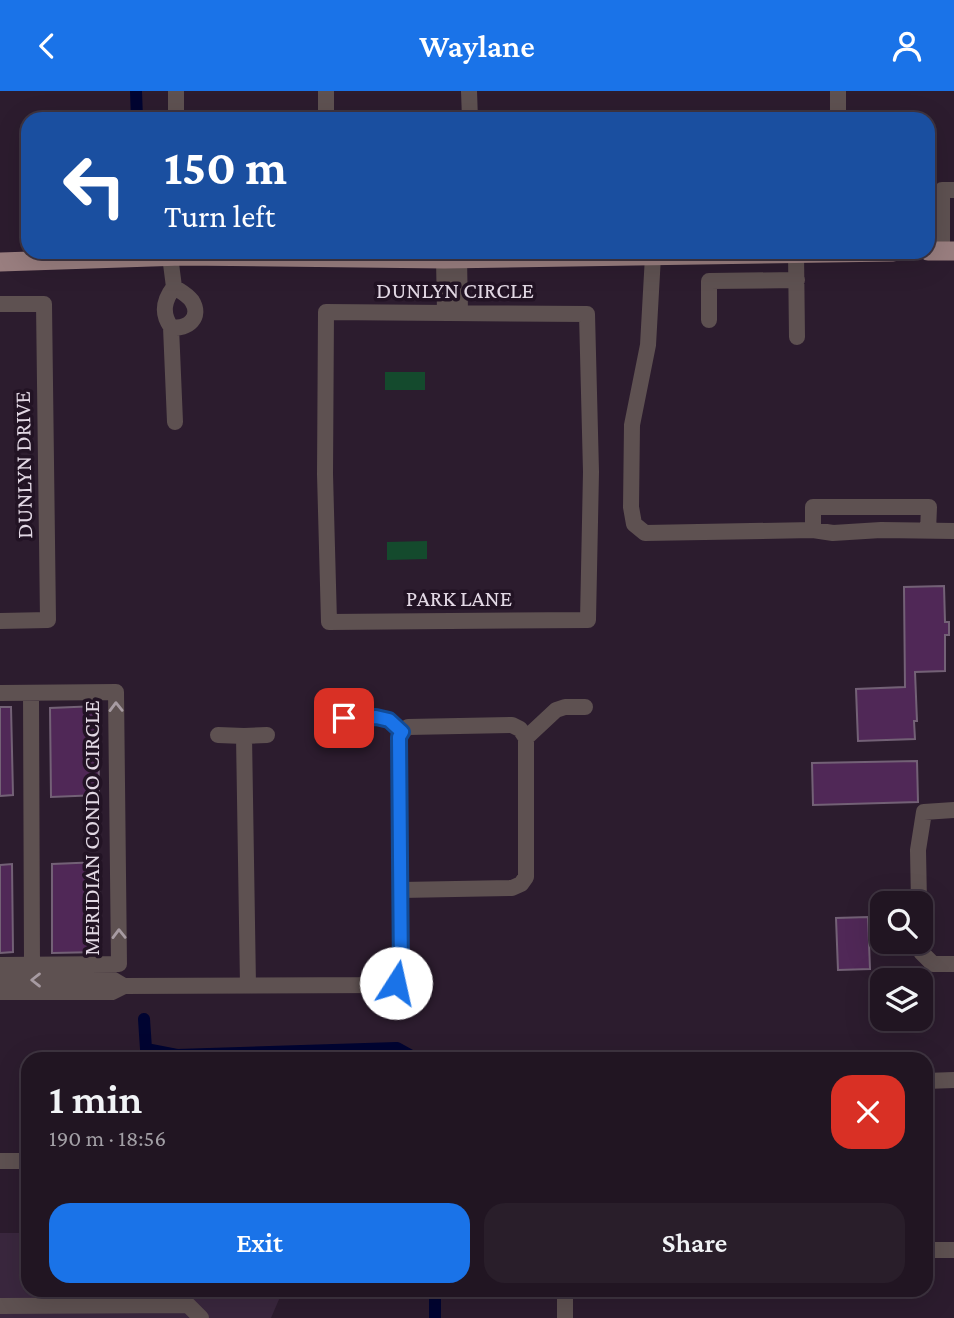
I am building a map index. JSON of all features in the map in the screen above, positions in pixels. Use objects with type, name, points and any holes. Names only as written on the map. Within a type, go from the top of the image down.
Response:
[{"type":"main road","points":[[0,262],[85,259]]},
{"type":"street","points":[[176,91],[176,112]]},
{"type":"street","points":[[326,91],[326,112]]},
{"type":"street","points":[[470,91],[470,112]]},
{"type":"street","points":[[480,91],[480,112]]},
{"type":"street","points":[[838,91],[838,112]]},
{"type":"street","points":[[941,251],[942,190],[954,190]]},
{"type":"street","points":[[170,259],[174,287],[164,305],[164,313],[171,327],[175,422]]},
{"type":"street","points":[[451,259],[453,312]]},
{"type":"street","points":[[653,259],[648,345],[632,425],[631,507],[634,523],[645,533],[954,531]]},
{"type":"street","points":[[722,281],[723,259]]},
{"type":"street","points":[[796,259],[797,337]]},
{"type":"street","points":[[709,320],[709,281],[797,280]]},
{"type":"street","points":[[171,327],[184,326],[191,323],[195,317],[191,300],[174,287]]},
{"type":"street","name":"DUNLYN DRIVE","points":[[0,304],[44,304],[48,620],[0,621]]},
{"type":"street","name":"DUNLYN CIRCLE","points":[[330,622],[325,474],[326,312],[587,314],[591,472],[588,620]]},
{"type":"street","points":[[813,530],[813,507],[929,507],[928,531]]},
{"type":"street","name":"PARK LANE","points":[[330,622],[588,620]]},
{"type":"street","name":"MERIDIAN CONDO CIRCLE","points":[[0,693],[116,692],[119,951],[119,964],[0,965]]},
{"type":"street","points":[[32,693],[32,965]]},
{"type":"street","points":[[526,738],[555,710],[584,707]]},
{"type":"street","points":[[344,718],[376,717],[389,720],[402,732]]},
{"type":"street","points":[[0,992],[112,992],[124,986],[396,983],[401,976],[399,737],[408,727],[512,725],[520,729],[526,738],[526,877],[521,884],[512,888],[401,890]]},
{"type":"street","points":[[218,735],[267,735]]},
{"type":"street","points":[[244,736],[248,985]]},
{"type":"street","points":[[919,891],[918,850],[924,812],[954,810]]},
{"type":"street","points":[[922,954],[933,964],[954,964]]},
{"type":"street","points":[[0,980],[114,980],[124,986]]},
{"type":"street","points":[[933,1081],[954,1080]]},
{"type":"street","points":[[0,1161],[21,1161]]},
{"type":"street","points":[[933,1250],[954,1250]]},
{"type":"street","points":[[565,1297],[565,1318]]},
{"type":"street","points":[[0,1306],[117,1311],[188,1305],[201,1318]]},
{"type":"shaded area","points":[[0,1233],[21,1233],[21,1297],[280,1297],[271,1318],[0,1318]]},
{"type":"green space","points":[[385,372],[425,372],[425,390],[385,390]]},
{"type":"green space","points":[[427,541],[427,559],[387,560],[387,542]]},
{"type":"building","points":[[944,586],[945,622],[949,622],[949,635],[945,635],[945,671],[915,672],[915,739],[858,741],[856,689],[905,687],[904,587]]},
{"type":"building","points":[[98,706],[99,795],[51,797],[50,708]]},
{"type":"building","points":[[0,707],[11,707],[13,795],[0,796]]},
{"type":"building","points":[[917,761],[918,802],[813,805],[812,763]]},
{"type":"building","points":[[100,862],[100,952],[52,953],[52,864]]},
{"type":"building","points":[[12,864],[13,952],[0,953],[0,865]]},
{"type":"building","points":[[868,917],[870,969],[838,970],[836,918]]},
{"type":"waterway","points":[[136,91],[137,112]]},
{"type":"waterway","points":[[144,1019],[146,1049],[162,1052]]},
{"type":"waterway","points":[[271,1052],[397,1048],[404,1052]]},
{"type":"waterway","points":[[435,1297],[435,1318]]},
{"type":"route","points":[[344,718],[376,717],[389,720],[402,732],[399,737],[401,976],[396,983]]}]
